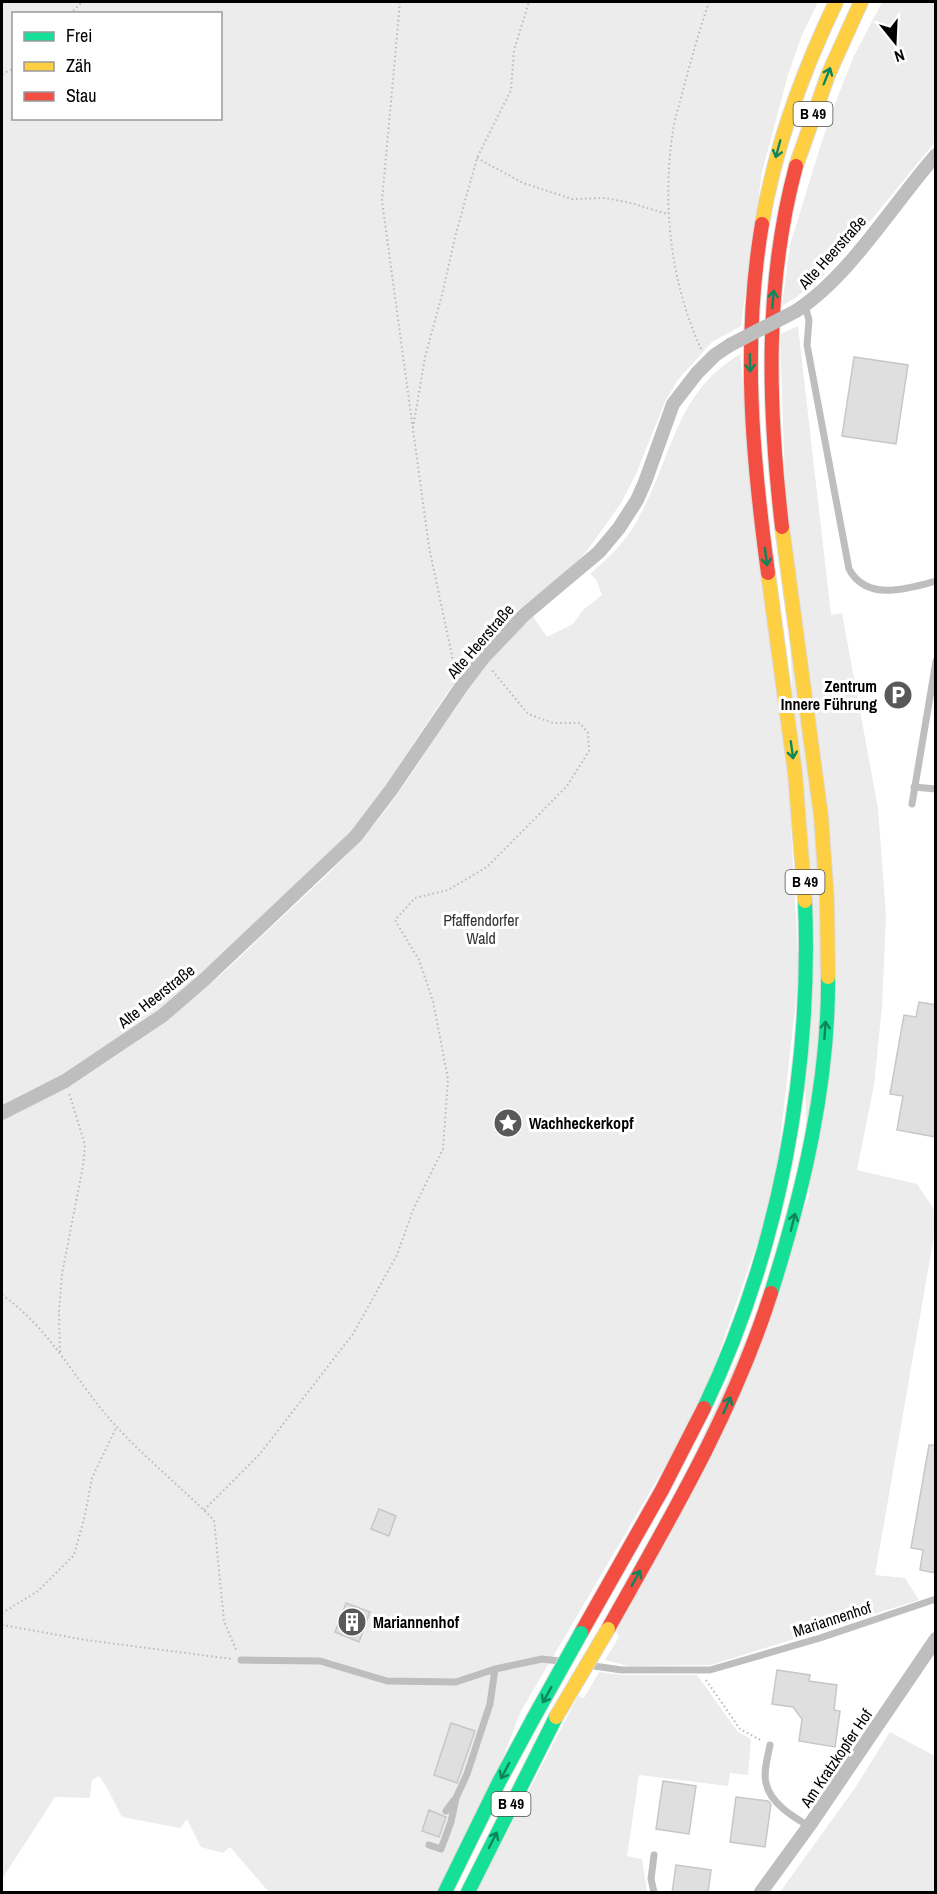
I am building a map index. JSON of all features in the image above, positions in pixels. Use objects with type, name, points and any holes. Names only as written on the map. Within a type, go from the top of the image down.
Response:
[{"type":"highway","name":"B 49","points":[[445,1893],[499,1782],[673,1470],[706,1402],[748,1298],[767,1238],[786,1159],[803,1041],[807,928],[805,874],[796,776],[758,493],[753,437],[750,341],[758,246],[778,150],[802,78],[836,2]]},
{"type":"highway","name":"B 49","points":[[468,1893],[556,1718],[691,1480],[747,1359],[768,1305],[787,1245],[807,1164],[818,1102],[828,990],[829,928],[816,772],[779,501],[771,398],[772,306],[784,216],[798,159],[827,76],[861,2]]},
{"type":"street","name":"Alte Heerstraße","points":[[2,1113],[65,1081],[169,1010],[205,979],[356,836],[483,658],[524,615],[599,552],[620,528],[645,482],[673,404],[687,383],[730,345],[801,308],[839,274],[936,155]]},
{"type":"street","name":"Am Kratzkopfer Hof","points":[[761,1893],[936,1639]]},
{"type":"lane","points":[[801,308],[809,320],[807,345],[849,569],[860,582],[879,590],[896,591],[936,581]]},
{"type":"lane","points":[[912,804],[936,661]]},
{"type":"lane","points":[[915,787],[936,789]]},
{"type":"lane","name":"Mariannenhof","points":[[241,1660],[320,1661],[387,1681],[456,1682],[542,1659],[622,1670],[699,1671],[720,1668],[798,1645],[936,1599]]},
{"type":"lane","points":[[429,1845],[441,1849],[451,1822],[456,1798],[467,1774],[490,1704],[495,1670]]},
{"type":"lane","points":[[770,1745],[765,1782],[770,1793],[781,1807],[809,1826]]},
{"type":"lane","points":[[446,1811],[456,1798]]},
{"type":"lane","points":[[654,1855],[651,1878],[654,1893]]},
{"type":"path","points":[[77,3],[81,2]]},
{"type":"path","points":[[400,2],[382,201],[429,547],[451,656],[461,687]]},
{"type":"path","points":[[412,433],[425,357],[456,233],[477,159],[511,90],[514,50],[529,2]]},
{"type":"path","points":[[707,363],[686,313],[674,259],[668,214],[673,129],[693,50],[709,2]]},
{"type":"path","points":[[477,159],[523,183],[572,199],[605,198],[668,214]]},
{"type":"path","points":[[204,1510],[259,1455],[354,1334],[397,1255],[413,1210],[443,1149],[448,1079],[433,1001],[419,960],[395,920],[415,898],[448,890],[487,867],[567,786],[589,751],[588,733],[580,723],[553,723],[528,714],[483,658]]},
{"type":"path","points":[[60,1352],[59,1312],[62,1274],[85,1145],[65,1081]]},
{"type":"path","points":[[2,1295],[39,1325],[81,1384],[116,1426],[214,1520],[224,1621],[241,1660]]},
{"type":"path","points":[[2,1613],[38,1591],[74,1555],[92,1478],[116,1426]]},
{"type":"path","points":[[2,1625],[86,1640],[241,1660]]},
{"type":"path","points":[[699,1671],[740,1729],[770,1745]]},
{"type":"green space","points":[[2,2],[818,2],[802,35],[788,75],[762,172],[741,326],[712,342],[677,381],[665,402],[636,474],[621,503],[587,551],[573,566],[517,611],[486,643],[447,693],[367,814],[327,859],[197,979],[156,1013],[61,1078],[2,1106]]},
{"type":"green space","points":[[882,2],[935,2],[935,142],[822,277],[782,306],[790,245],[821,144],[854,56]]},
{"type":"green space","points":[[798,326],[831,615],[842,613],[878,808],[886,915],[882,1007],[874,1085],[857,1170],[917,1184],[935,1211],[935,1230],[875,1575],[905,1578],[919,1600],[711,1665],[628,1666],[605,1660],[619,1637],[616,1632],[809,1197],[780,334]]},
{"type":"green space","name":"Pfaffendorfer Wald","points":[[740,354],[788,772],[799,973],[774,1195],[700,1407],[521,1711],[489,1794],[442,1892],[269,1892],[230,1847],[223,1853],[201,1847],[187,1819],[180,1828],[122,1817],[99,1776],[92,1780],[90,1798],[55,1797],[2,1879],[2,1121],[106,1062],[156,1028],[213,982],[326,875],[373,826],[410,776],[473,680],[532,615],[547,637],[573,624],[583,610],[602,595],[596,579],[590,574],[618,547],[635,524],[688,407],[701,388],[718,370]]},
{"type":"green space","points":[[599,1672],[623,1675],[697,1675],[738,1732],[751,1739],[748,1775],[730,1773],[728,1786],[639,1775],[627,1856],[642,1859],[647,1892],[476,1892],[578,1696],[584,1698]]},
{"type":"green space","points":[[890,1732],[935,1756],[935,1892],[780,1892],[855,1788]]},
{"type":"building","points":[[854,357],[908,365],[896,444],[842,436]]},
{"type":"building","points":[[919,1002],[936,1005],[936,1137],[897,1130],[903,1096],[890,1094],[904,1015],[916,1017]]},
{"type":"building","points":[[929,1445],[936,1445],[936,1573],[920,1570],[923,1550],[911,1548]]},
{"type":"building","points":[[379,1509],[396,1516],[389,1536],[371,1529]]},
{"type":"building","name":"Mariannenhof","points":[[346,1603],[370,1612],[359,1642],[335,1632]]},
{"type":"building","points":[[777,1670],[810,1675],[809,1681],[837,1685],[834,1710],[840,1711],[835,1747],[799,1741],[802,1719],[793,1707],[772,1704]]},
{"type":"building","points":[[451,1723],[475,1731],[457,1783],[434,1775]]},
{"type":"building","points":[[663,1781],[696,1786],[689,1834],[656,1829]]},
{"type":"building","points":[[736,1797],[768,1801],[771,1804],[765,1847],[730,1842]]},
{"type":"building","points":[[429,1810],[446,1817],[439,1837],[422,1831]]},
{"type":"building","points":[[676,1865],[711,1870],[708,1893],[672,1893]]},
{"type":"traffic: fast","points":[[704,1408],[730,1348],[752,1287],[771,1224],[785,1161],[796,1096],[803,1032],[806,966],[805,901]]},
{"type":"traffic: fast","points":[[771,1293],[794,1216],[812,1137],[824,1057],[828,977]]},
{"type":"traffic: fast","points":[[533,1719],[581,1633]]},
{"type":"traffic: fast","points":[[468,1892],[556,1717]]},
{"type":"traffic: fast","points":[[445,1892],[533,1719]]},
{"type":"traffic: slow","points":[[762,224],[774,166],[791,110],[836,2]]},
{"type":"traffic: slow","points":[[796,166],[828,75],[861,2]]},
{"type":"traffic: slow","points":[[782,527],[821,816],[827,901],[828,977]]},
{"type":"traffic: slow","points":[[768,573],[795,773],[805,901]]},
{"type":"traffic: slow","points":[[556,1717],[608,1629]]},
{"type":"traffic: jam","points":[[782,527],[774,436],[772,346],[778,256],[796,166]]},
{"type":"traffic: jam","points":[[762,224],[752,312],[751,356],[754,442],[768,573]]},
{"type":"traffic: jam","points":[[608,1629],[719,1423],[756,1337],[771,1293]]},
{"type":"traffic: jam","points":[[581,1633],[662,1490],[704,1408]]},
{"type":"place","name":"Zentrum Innere Führung","points":[[898,695]]},
{"type":"place","name":"Wachheckerkopf","points":[[508,1123]]},
{"type":"place","name":"Mariannenhof","points":[[352,1622]]}]
